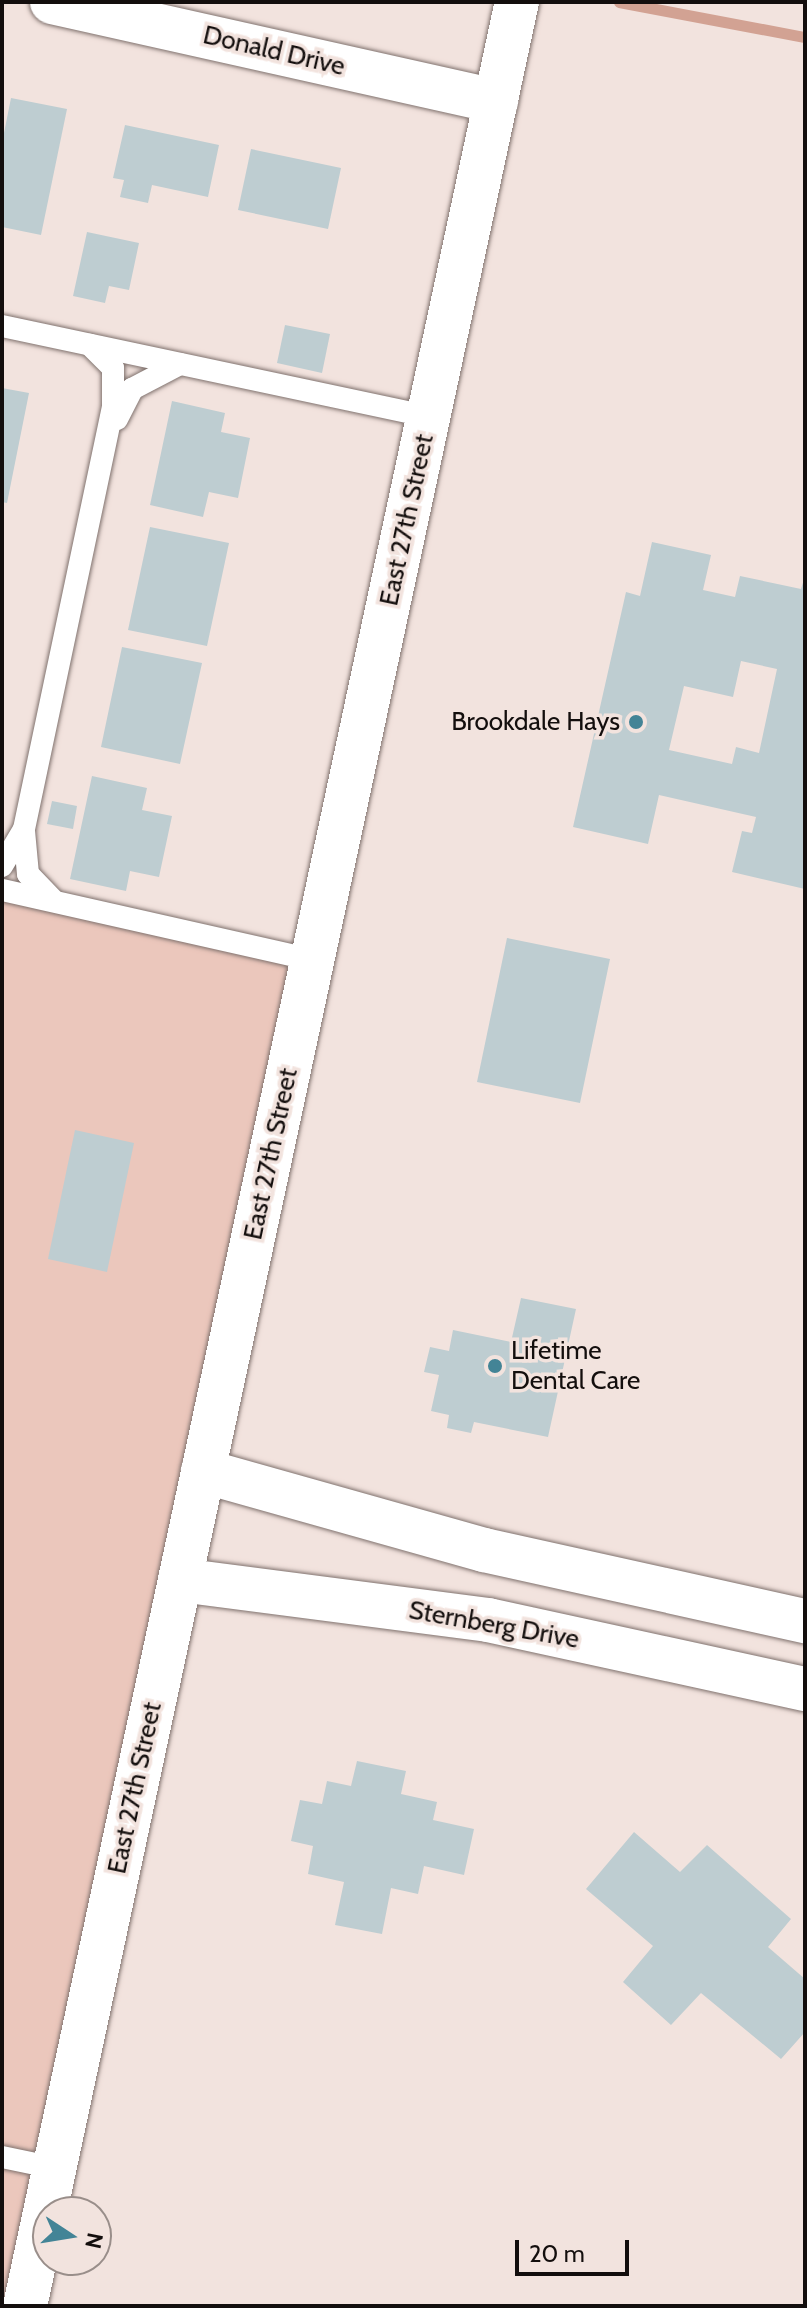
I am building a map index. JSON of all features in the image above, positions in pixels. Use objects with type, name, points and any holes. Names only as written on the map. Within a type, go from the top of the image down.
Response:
[{"type":"main road","name":"Donald Drive","points":[[52,2],[496,101]]},
{"type":"main road","name":"East 27th Street","points":[[25,2306],[517,2]]},
{"type":"main road","points":[[203,1471],[484,1550],[805,1621]]},
{"type":"main road","name":"Sternberg Drive","points":[[180,1580],[488,1620],[805,1689]]},
{"type":"lane","points":[[2,326],[429,417]]},
{"type":"lane","points":[[55,902],[28,874],[24,829],[104,450],[115,382],[110,361],[90,345]]},
{"type":"lane","points":[[104,450],[132,389],[180,364]]},
{"type":"lane","points":[[2,866],[24,829]]},
{"type":"lane","points":[[2,890],[313,960]]},
{"type":"lane","points":[[2,2157],[55,2168]]},
{"type":"shaded area","points":[[2,890],[313,960],[49,2196],[32,2196],[32,2273],[25,2306],[2,2306]]},
{"type":"building","points":[[11,98],[67,109],[41,235],[2,227],[2,143]]},
{"type":"building","points":[[125,125],[219,145],[208,197],[152,185],[148,203],[120,197],[124,180],[113,178]]},
{"type":"building","points":[[251,149],[341,168],[328,229],[238,210]]},
{"type":"building","points":[[87,232],[139,243],[129,290],[109,286],[105,303],[73,296]]},
{"type":"building","points":[[285,325],[330,334],[322,373],[277,363]]},
{"type":"building","points":[[2,388],[29,393],[7,503],[2,502]]},
{"type":"building","points":[[172,401],[225,413],[221,432],[250,438],[238,498],[209,492],[203,517],[150,505]]},
{"type":"building","points":[[150,527],[229,543],[207,646],[128,630]]},
{"type":"building","name":"Brookdale Hays","points":[[652,542],[711,555],[703,590],[735,597],[740,576],[801,589],[805,576],[805,889],[732,872],[742,831],[752,833],[756,817],[659,795],[648,844],[573,827],[626,592],[640,596]],"holes":[[[741,661],[777,669],[759,753],[736,747],[732,764],[669,750],[684,686],[733,697]]]},
{"type":"building","points":[[122,647],[202,663],[180,764],[101,747]]},
{"type":"building","points":[[92,776],[147,788],[142,810],[172,816],[159,877],[130,871],[126,891],[70,879]]},
{"type":"building","points":[[52,801],[77,806],[73,829],[47,824]]},
{"type":"building","points":[[507,938],[610,959],[580,1103],[477,1082]]},
{"type":"building","points":[[75,1130],[134,1143],[107,1272],[48,1259]]},
{"type":"building","name":"Lifetime Dental Care","points":[[521,1298],[576,1309],[548,1437],[474,1422],[471,1433],[447,1428],[449,1415],[431,1411],[439,1375],[424,1372],[430,1347],[449,1351],[453,1330],[511,1342]]},
{"type":"building","points":[[357,1761],[406,1771],[401,1794],[437,1802],[433,1820],[474,1829],[464,1875],[424,1866],[418,1894],[391,1888],[382,1934],[335,1925],[344,1882],[308,1874],[313,1846],[291,1841],[300,1800],[322,1804],[327,1781],[351,1786]]},
{"type":"building","points":[[634,1832],[680,1872],[707,1845],[791,1919],[768,1947],[805,1979],[805,2032],[781,2059],[701,1993],[671,2025],[623,1982],[653,1946],[586,1889]]},
{"type":"waterway","points":[[619,2],[805,37]]},
{"type":"place","name":"Brookdale Hays","points":[[636,722]]},
{"type":"place","name":"Lifetime Dental Care","points":[[495,1366]]}]
